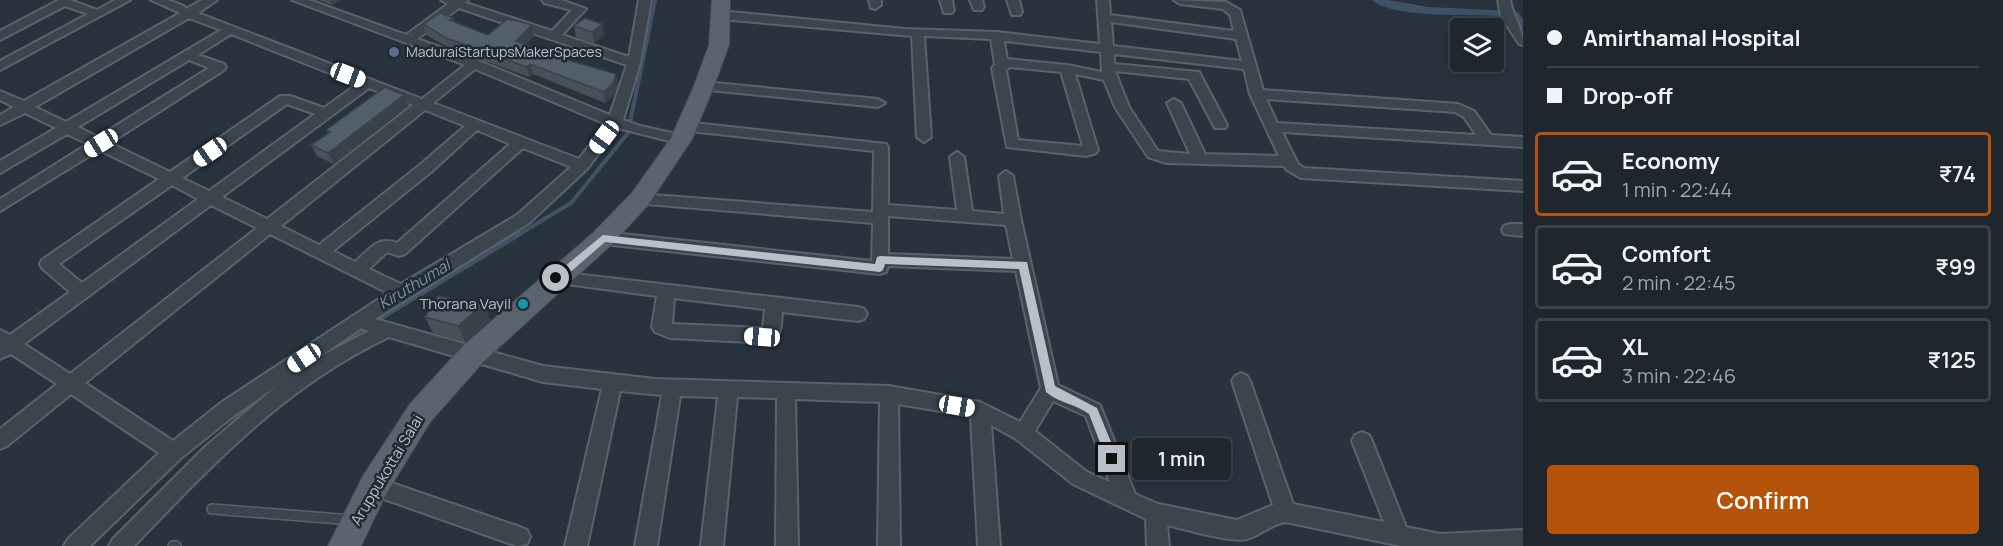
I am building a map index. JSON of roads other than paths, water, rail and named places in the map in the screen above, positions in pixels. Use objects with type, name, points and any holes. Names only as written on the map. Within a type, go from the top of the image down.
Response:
[{"type":"main road","name":"Aruppukottai Salai","points":[[344,546],[374,486],[420,413],[473,354],[603,238],[640,199],[683,133],[704,86],[718,45],[721,8]]},
{"type":"street","points":[[0,66],[124,0]]},
{"type":"street","points":[[157,0],[582,166]]},
{"type":"street","points":[[0,111],[20,105],[184,11],[196,0]]},
{"type":"street","points":[[0,121],[20,105],[141,31],[211,0]]},
{"type":"street","points":[[298,0],[474,64],[638,130],[881,147],[880,268],[603,238]]},
{"type":"street","points":[[549,0],[580,9],[554,36]]},
{"type":"street","points":[[120,546],[262,406],[368,338],[373,326],[402,292],[523,219],[582,166],[619,124],[634,63],[645,0]]},
{"type":"street","points":[[1103,0],[1109,72],[1122,107],[1149,152],[1166,158],[1199,157],[1289,161]]},
{"type":"street","points":[[1180,0],[1216,4],[1233,10],[1243,36],[1257,94],[1289,161],[1296,170],[1311,175],[1523,186]]},
{"type":"street","points":[[407,40],[456,1],[634,63]]},
{"type":"street","points":[[0,36],[64,2],[98,14]]},
{"type":"street","points":[[721,8],[905,33],[997,36],[1250,66]]},
{"type":"street","points":[[1505,9],[1523,41]]},
{"type":"street","points":[[1105,18],[1243,36]]},
{"type":"street","points":[[0,168],[231,29]]},
{"type":"street","points":[[918,32],[924,137]]},
{"type":"street","points":[[997,36],[1002,66],[999,73],[1014,151],[1086,152],[1091,150],[1067,69]]},
{"type":"street","points":[[0,206],[219,67],[187,55]]},
{"type":"street","points":[[1002,66],[1008,63],[1109,72],[1194,75],[1220,125]]},
{"type":"street","points":[[0,440],[474,64]]},
{"type":"street","points":[[174,452],[71,384],[4,344],[82,292],[368,82]]},
{"type":"street","points":[[704,86],[878,103]]},
{"type":"street","points":[[1257,94],[1458,108],[1469,114],[1487,140]]},
{"type":"street","points":[[0,95],[402,292]]},
{"type":"street","points":[[82,292],[48,264],[285,99],[326,113]]},
{"type":"street","points":[[1174,103],[1199,157]]},
{"type":"street","points":[[321,252],[426,168],[476,124]]},
{"type":"street","points":[[1272,127],[1523,142]]},
{"type":"street","points":[[357,270],[385,245],[399,250],[521,142]]},
{"type":"street","points":[[957,157],[965,215]]},
{"type":"street","points":[[1006,176],[1013,220],[1050,388],[1058,395],[1087,406],[1093,411],[1127,500]]},
{"type":"street","points":[[640,199],[880,214],[965,215],[1013,220]]},
{"type":"street","points":[[880,260],[1023,265]]},
{"type":"street","points":[[556,278],[858,315]]},
{"type":"street","points":[[666,291],[660,322],[661,327],[670,331],[767,336],[772,331],[774,304]]},
{"type":"street","points":[[75,546],[174,452],[229,408],[373,326],[543,374],[672,388],[889,394],[980,410],[1023,433],[1080,478],[1127,500],[1156,513],[1237,530],[1246,529],[1267,516],[1286,512],[1441,545],[1523,540]]},
{"type":"street","points":[[1241,381],[1286,512]]},
{"type":"street","points":[[576,546],[613,382]]},
{"type":"street","points":[[646,546],[672,388]]},
{"type":"street","points":[[1023,433],[1050,388]]},
{"type":"street","points":[[712,546],[728,390]]},
{"type":"street","points":[[786,390],[787,546]]},
{"type":"street","points":[[889,394],[889,546]]},
{"type":"street","points":[[980,410],[989,546]]},
{"type":"street","points":[[1362,441],[1399,535]]},
{"type":"street","points":[[374,486],[520,537]]},
{"type":"street","points":[[1156,513],[1158,546]]},
{"type":"lane","points":[[212,509],[356,521]]},
{"type":"waterway","name":"Kiruthumal","points":[[518,235],[571,203],[628,133],[655,0]]},
{"type":"waterway","points":[[1377,0],[1428,10],[1514,14],[1523,28]]},
{"type":"waterway","name":"Kiruthumal","points":[[374,322],[521,233]]},
{"type":"waterway","name":"Kiruthumal","points":[[330,349],[367,327]]},
{"type":"waterway","name":"Kiruthumal","points":[[225,431],[257,399]]},
{"type":"place","name":"MaduraiStartupsMakerSpaces","points":[[394,52]]},
{"type":"place","name":"Thorana Vayil","points":[[523,304]]}]
